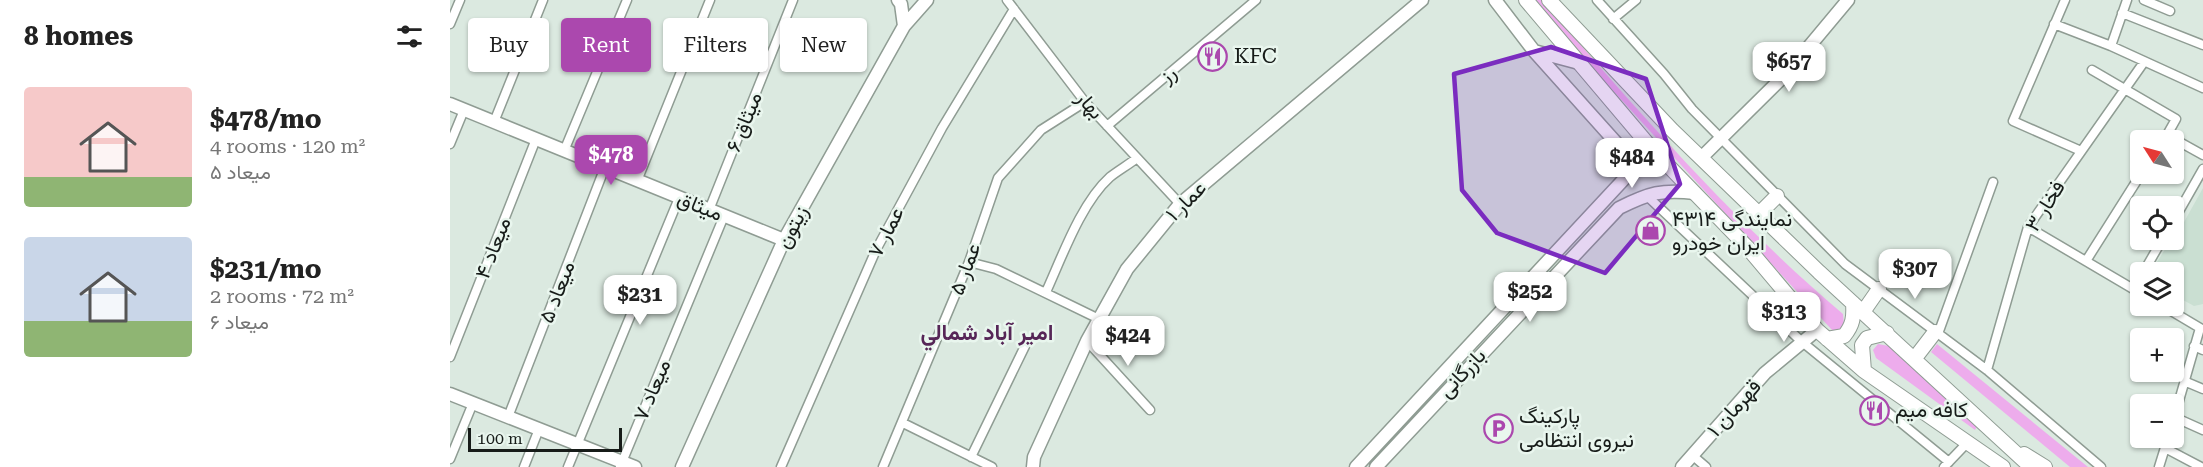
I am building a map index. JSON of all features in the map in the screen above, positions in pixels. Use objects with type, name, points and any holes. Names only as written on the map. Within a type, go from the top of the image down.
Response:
[{"type":"main road","points":[[1526,0],[1652,149],[1747,247],[1822,335],[1864,371],[2003,467]]},
{"type":"main road","points":[[1549,0],[1701,158],[1858,308],[2031,467]]},
{"type":"main road","points":[[1759,214],[1777,196]]},
{"type":"main road","points":[[1822,335],[1844,336],[1851,328],[1858,308],[1879,289]]},
{"type":"main road","points":[[1864,371],[1862,345],[1867,338],[1887,333]]},
{"type":"main road","points":[[1915,358],[1937,333]]},
{"type":"main road","points":[[2015,450],[2045,467]]},
{"type":"street","points":[[450,24],[460,0]]},
{"type":"street","points":[[494,122],[543,0]]},
{"type":"street","points":[[564,151],[627,0]]},
{"type":"street","points":[[637,180],[710,0]]},
{"type":"street","name":"میثاق ۶","points":[[709,210],[793,0]]},
{"type":"street","points":[[898,0],[901,4],[904,26]]},
{"type":"street","name":"زیتون","points":[[682,467],[784,240],[904,26],[927,0]]},
{"type":"street","name":"بهار","points":[[1007,0],[1085,102],[1180,204]]},
{"type":"street","name":"رز","points":[[1107,126],[1256,0]]},
{"type":"street","name":"عمار ۱","points":[[1033,467],[1034,457],[1087,341],[1127,268],[1180,204],[1422,0]]},
{"type":"street","points":[[1495,0],[1534,51],[1637,166]]},
{"type":"street","points":[[1596,0],[1722,140],[1845,264],[1987,370],[2101,467]]},
{"type":"street","points":[[1613,19],[1636,0]]},
{"type":"street","points":[[1701,158],[1787,74],[1848,0]]},
{"type":"street","points":[[2065,0],[2013,121],[2081,151]]},
{"type":"street","points":[[2111,46],[2127,0]]},
{"type":"street","points":[[2144,0],[2170,11]]},
{"type":"street","name":"عمار ۷","points":[[782,467],[876,250],[942,128],[1014,9]]},
{"type":"street","points":[[2122,13],[2203,45]]},
{"type":"street","points":[[2054,24],[2111,46],[2203,88]]},
{"type":"street","points":[[1534,51],[1579,63]]},
{"type":"street","name":"فخار ۳","points":[[1987,370],[2028,227],[2144,62]]},
{"type":"street","points":[[2092,70],[2176,119],[2170,130]]},
{"type":"street","name":"عمار ۵","points":[[883,467],[969,262],[998,178],[1041,130],[1085,102]]},
{"type":"street","name":"میثاق","points":[[450,104],[784,240]]},
{"type":"street","points":[[450,144],[464,110]]},
{"type":"street","name":"میعاد ۴","points":[[450,357],[536,139]]},
{"type":"street","points":[[2184,146],[2203,155]]},
{"type":"street","name":"بازرگانی","points":[[1356,467],[1652,149]]},
{"type":"street","points":[[1046,292],[1081,218],[1094,198],[1109,178],[1137,158]]},
{"type":"street","name":"میعاد ۵","points":[[508,417],[605,167]]},
{"type":"street","points":[[2184,202],[2203,169]]},
{"type":"street","points":[[1937,333],[1993,182]]},
{"type":"street","points":[[2086,261],[2135,184]]},
{"type":"street","name":"بازرگانی","points":[[1376,467],[1619,208],[1646,195],[1665,190],[1695,193]]},
{"type":"street","points":[[1610,195],[1620,198],[1619,208]]},
{"type":"street","points":[[1646,195],[1801,341],[1946,465],[1966,443]]},
{"type":"street","points":[[568,467],[679,198]]},
{"type":"street","name":"میعاد ۷","points":[[621,465],[724,216]]},
{"type":"street","points":[[2028,227],[2130,287]]},
{"type":"street","points":[[969,262],[996,269],[1099,319]]},
{"type":"street","points":[[1504,310],[1514,319]]},
{"type":"street","points":[[2181,316],[2200,327],[2184,381],[2203,388]]},
{"type":"street","name":"قهرمان ۱","points":[[1682,467],[1765,373],[1801,341],[1822,335]]},
{"type":"street","points":[[1087,341],[1150,410]]},
{"type":"street","points":[[971,457],[1025,346]]},
{"type":"street","points":[[2194,346],[2203,350]]},
{"type":"street","points":[[450,393],[577,444],[621,465],[635,467]]},
{"type":"street","points":[[450,459],[473,403]]},
{"type":"street","points":[[2184,422],[2203,430]]},
{"type":"street","points":[[903,423],[992,467]]},
{"type":"street","points":[[524,467],[539,429]]},
{"type":"street","points":[[2159,467],[2165,448],[2201,467]]},
{"type":"street","points":[[1692,455],[1706,467]]},
{"type":"highlighted area","points":[[1551,47],[1646,79],[1680,184],[1605,273],[1497,233],[1462,190],[1454,74]]},
{"type":"shaded area","points":[[1535,0],[1542,0],[1686,163],[1762,241],[1843,314],[1844,325],[1839,331],[1832,330],[1584,59]]},
{"type":"shaded area","points":[[2203,188],[2203,304],[2194,306],[2184,300],[2184,262],[2157,262],[2165,250],[2184,250],[2184,222]]},
{"type":"shaded area","points":[[1878,344],[1889,346],[1977,426],[1975,430],[1876,358],[1873,350]]},
{"type":"shaded area","points":[[1937,344],[2088,467],[2070,467],[1931,352]]},
{"type":"place","name":"KFC","points":[[1213,56]]},
{"type":"place","name":"نمایندگی ۴۳۱۴ ایران خودرو","points":[[1651,231]]},
{"type":"place","name":"کافه میم","points":[[1874,410]]},
{"type":"place","name":"پارکینگ نیروی انتظامی","points":[[1498,428]]},
{"type":"district","name":"امیر آباد شمالي","points":[[987,332]]}]
